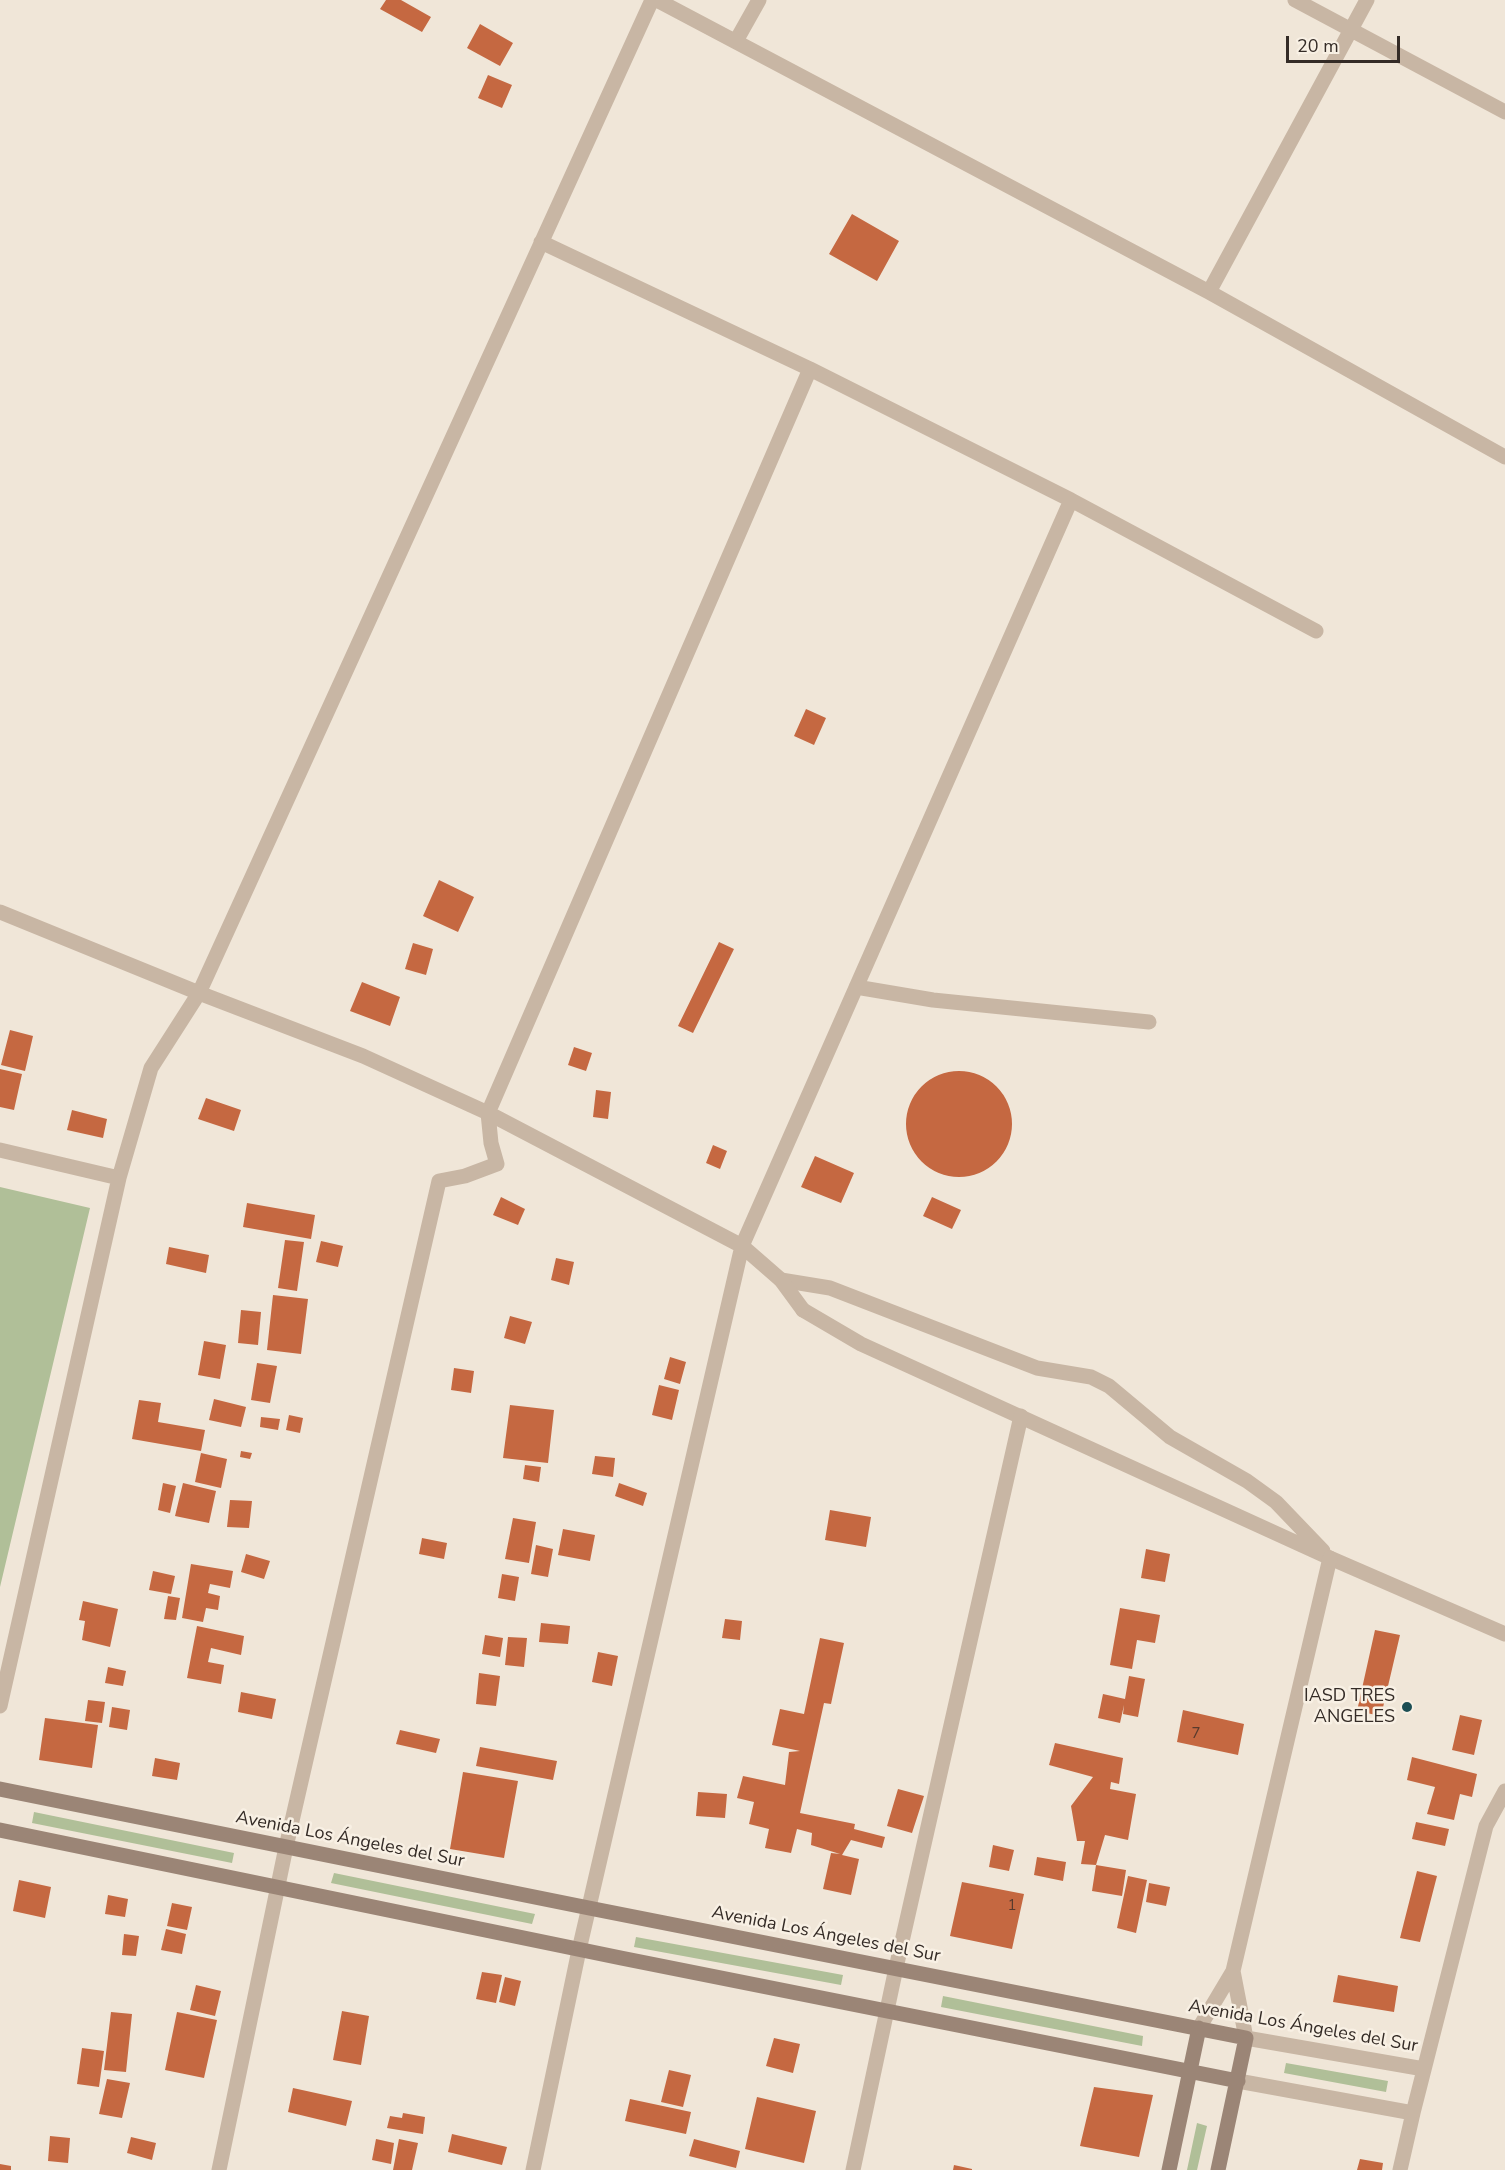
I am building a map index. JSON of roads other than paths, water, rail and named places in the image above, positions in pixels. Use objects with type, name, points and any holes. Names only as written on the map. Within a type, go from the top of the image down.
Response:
[{"type":"street","points":[[0,1707],[119,1178],[151,1068],[199,993],[652,0]]},
{"type":"street","points":[[657,0],[1209,292],[1505,457]]},
{"type":"street","points":[[736,41],[759,0]]},
{"type":"street","points":[[1296,0],[1505,112]]},
{"type":"street","points":[[1209,292],[1367,0]]},
{"type":"street","points":[[541,242],[810,369],[1071,500],[1316,631]]},
{"type":"street","points":[[219,2170],[286,1847],[439,1182],[465,1176],[497,1164],[491,1143],[488,1113],[810,369]]},
{"type":"street","points":[[533,2170],[579,1950],[742,1246],[1071,500]]},
{"type":"street","points":[[0,912],[199,993],[363,1056],[488,1113],[742,1246],[781,1280],[803,1310],[861,1344],[1330,1558],[1505,1634]]},
{"type":"street","points":[[856,987],[933,1000],[1149,1022]]},
{"type":"street","points":[[0,1150],[119,1178]]},
{"type":"street","points":[[781,1280],[830,1288],[1037,1368],[1091,1377],[1109,1386],[1170,1437],[1247,1481],[1276,1502],[1330,1558]]},
{"type":"street","points":[[853,2170],[896,1968],[1021,1416]]},
{"type":"street","points":[[1169,2170],[1199,2028],[1233,1971],[1330,1558]]},
{"type":"street","name":"Avenida Los Ángeles del Sur","points":[[0,1789],[1246,2038],[1424,2069],[1400,2170]]},
{"type":"street","points":[[1424,2069],[1486,1826],[1505,1791]]},
{"type":"street","points":[[0,1830],[278,1889],[888,2012],[1190,2072],[1413,2113]]},
{"type":"street","points":[[1218,2170],[1246,2038],[1233,1971]]},
{"type":"place","name":"IASD TRES ANGELES","points":[[1407,1707]]}]
